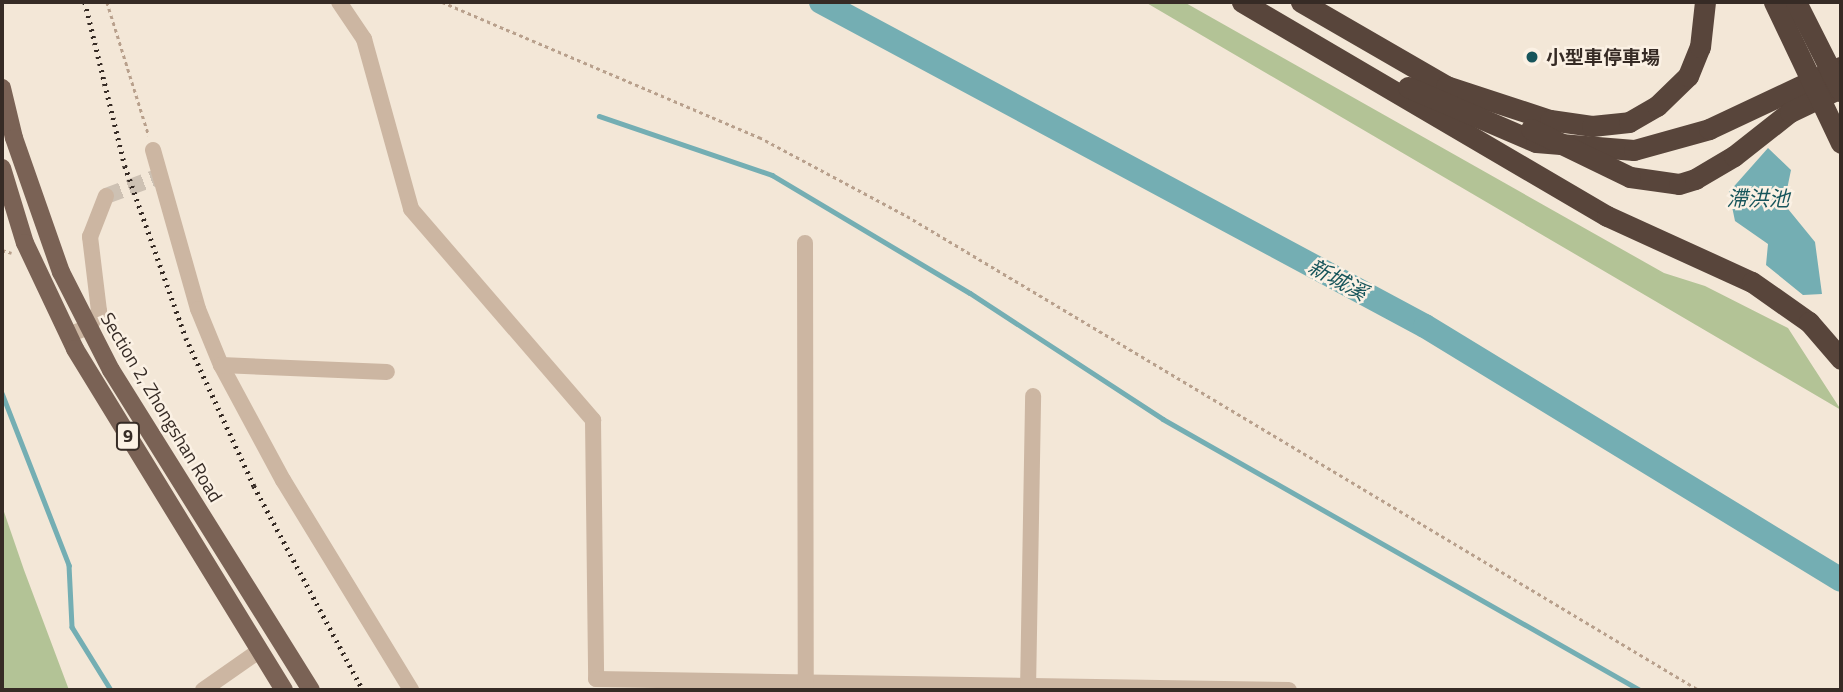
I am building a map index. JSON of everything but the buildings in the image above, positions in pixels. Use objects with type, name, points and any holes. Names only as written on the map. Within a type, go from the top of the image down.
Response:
[{"type":"highway","points":[[1242,2],[1314,42],[1504,159],[1607,216],[1752,282],[1810,322],[1841,359]]},
{"type":"highway","points":[[1301,2],[1446,86],[1630,177],[1678,184],[1695,179],[1734,156],[1790,113],[1841,89],[1796,2]]},
{"type":"highway","points":[[1446,86],[1549,120],[1592,126],[1629,122],[1657,106],[1688,76],[1700,47],[1705,2]]},
{"type":"highway","points":[[1773,2],[1841,143]]},
{"type":"highway","points":[[1314,42],[1508,134],[1555,147],[1607,150],[1634,150],[1697,133],[1841,67]]},
{"type":"main road","name":"Section 2, Zhongshan Road","points":[[2,88],[14,138],[61,272],[111,370],[311,690]]},
{"type":"main road","name":"9","points":[[2,167],[25,243],[68,335],[284,690]]},
{"type":"lane","points":[[339,2],[365,39],[411,209],[593,420],[596,679],[806,686],[1289,690]]},
{"type":"lane","points":[[153,150],[198,309],[221,365],[283,480],[411,690]]},
{"type":"lane","points":[[68,335],[89,327],[99,311],[90,237],[106,196]]},
{"type":"lane","points":[[804,243],[806,686]]},
{"type":"lane","points":[[221,365],[387,372]]},
{"type":"lane","points":[[1028,687],[1033,396]]},
{"type":"lane","points":[[202,690],[259,650]]},
{"type":"path","points":[[107,2],[153,150]]},
{"type":"path","points":[[442,2],[759,137],[907,216],[1699,690]]},
{"type":"green space","points":[[1145,2],[1184,2],[1664,273],[1705,286],[1788,328],[1841,410]]},
{"type":"green space","points":[[2,506],[24,570],[69,690],[2,690]]},
{"type":"water","name":"滯洪池","points":[[1768,148],[1791,170],[1784,204],[1815,242],[1822,294],[1803,295],[1766,265],[1768,244],[1735,221],[1729,192]]},
{"type":"waterway","name":"新城溪","points":[[821,2],[1425,326],[1841,580]]},
{"type":"waterway","points":[[599,116],[772,175],[970,293],[1163,419],[1640,690]]},
{"type":"waterway","points":[[2,393],[69,565],[72,627],[111,690]]},
{"type":"tunnel","points":[[106,196],[160,176]]},
{"type":"railway","points":[[85,2],[125,166],[186,338],[254,486],[363,690]]},
{"type":"place","name":"小型車停車場","points":[[1532,57]]}]
